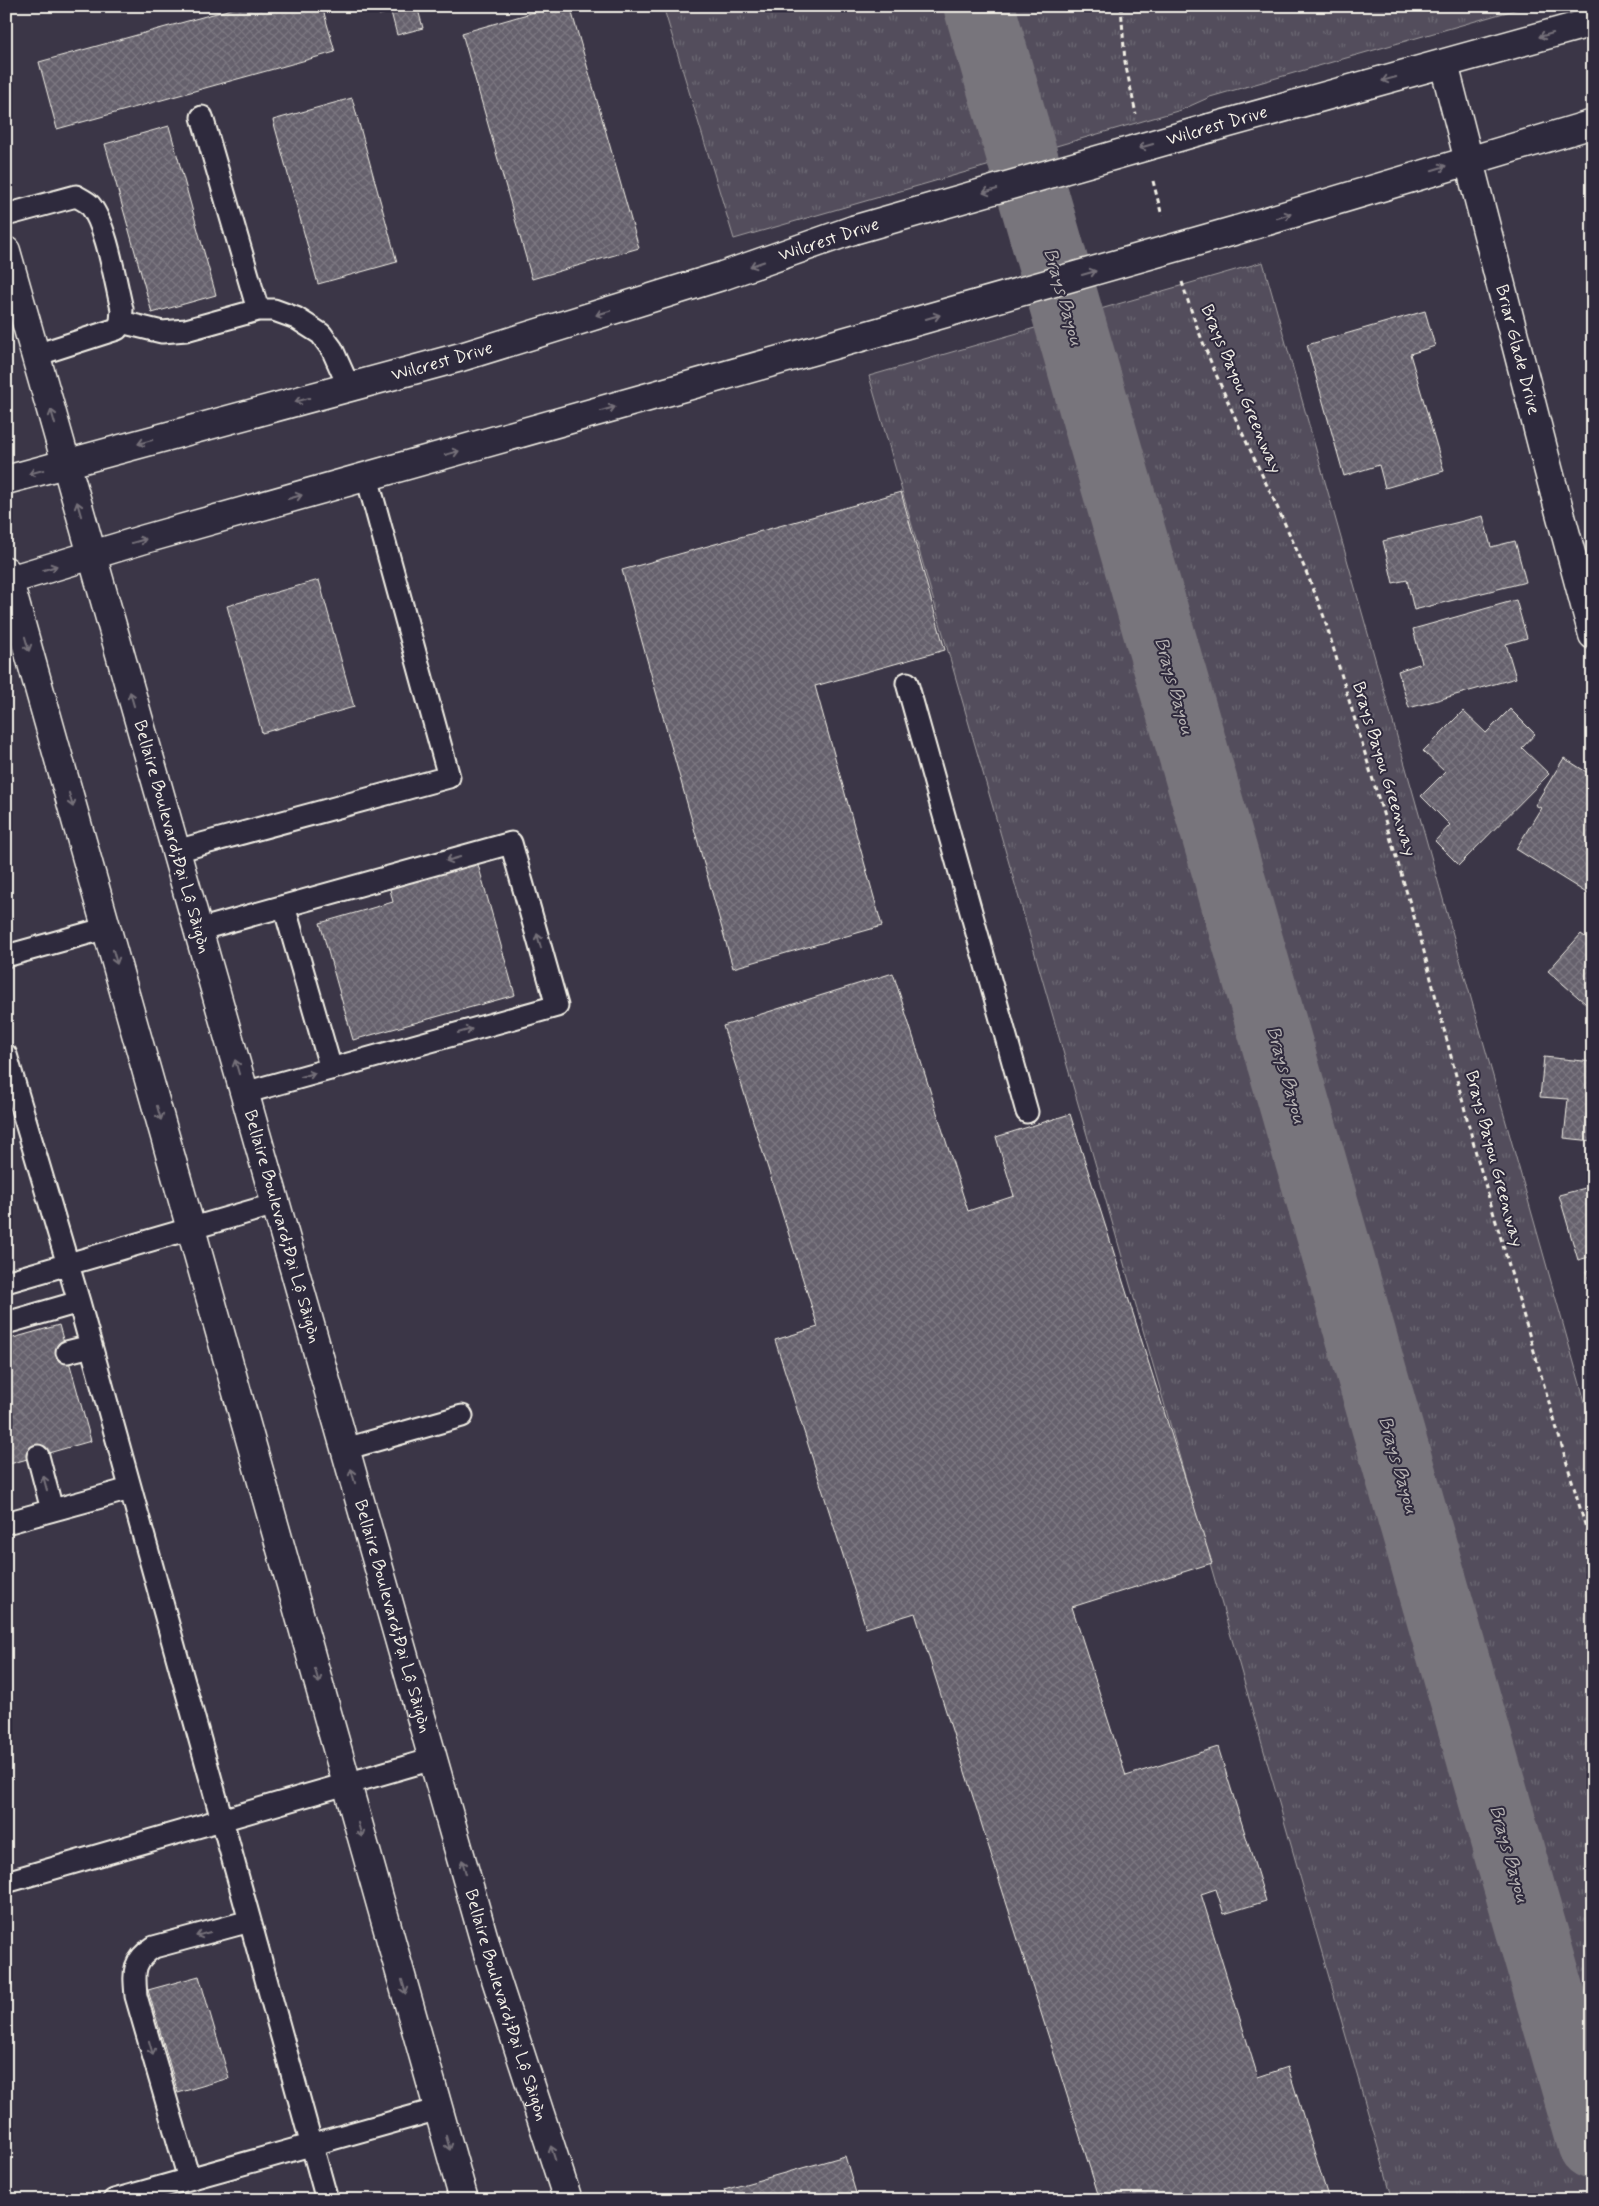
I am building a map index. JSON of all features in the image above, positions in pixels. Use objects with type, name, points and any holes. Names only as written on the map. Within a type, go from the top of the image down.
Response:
[{"type":"main road","name":"Wilcrest Drive","points":[[6,480],[461,357],[703,282],[853,230],[1210,128],[1593,22]]},
{"type":"main road","name":"Briar Glade Drive","points":[[1444,64],[1593,636]]},
{"type":"main road","points":[[464,2200],[7,577],[92,555],[1237,230],[1593,124]]},
{"type":"main road","name":"Bellaire Boulevard;Đại Lộ Sàigòn","points":[[6,251],[491,1964],[568,2200]]},
{"type":"lane","points":[[202,117],[258,310]]},
{"type":"lane","points":[[6,215],[76,196],[90,205],[101,228],[122,309],[121,322],[117,329],[36,355]]},
{"type":"lane","points":[[121,322],[162,332],[186,330],[258,310],[274,310],[296,318],[321,334],[332,349],[349,388]]},
{"type":"lane","points":[[176,851],[449,776],[367,477]]},
{"type":"lane","points":[[907,683],[1027,1112]]},
{"type":"lane","points":[[198,930],[511,843],[557,1006],[244,1093]]},
{"type":"lane","points":[[284,906],[330,1069]]},
{"type":"lane","points":[[6,956],[107,928]]},
{"type":"lane","points":[[6,1055],[79,1302],[327,2200]]},
{"type":"lane","points":[[6,1282],[192,1230],[276,1204]]},
{"type":"lane","points":[[6,1323],[79,1302]]},
{"type":"lane","points":[[67,1352],[91,1346]]},
{"type":"lane","points":[[345,1449],[462,1416]]},
{"type":"lane","points":[[38,1456],[52,1510]]},
{"type":"lane","points":[[6,1523],[130,1489]]},
{"type":"lane","points":[[6,1882],[433,1759]]},
{"type":"lane","points":[[189,2178],[136,1996],[135,1966],[142,1955],[154,1947],[250,1921]]},
{"type":"lane","points":[[114,2200],[439,2109]]},
{"type":"path","points":[[1121,6],[1125,62],[1138,122]]},
{"type":"path","points":[[1152,179],[1165,226]]},
{"type":"path","name":"Brays Bayou Greenway","points":[[1180,273],[1209,357],[1307,571],[1324,616],[1421,940],[1478,1157],[1593,1552]]},
{"type":"green space","points":[[663,6],[1528,6],[1210,97],[1181,110],[734,239]]},
{"type":"green space","points":[[1263,262],[1593,1430],[1593,2200],[1393,2200],[869,376]]},
{"type":"building","points":[[242,6],[322,6],[335,52],[57,129],[39,62]]},
{"type":"building","points":[[377,6],[417,6],[423,28],[397,35],[391,12],[379,15]]},
{"type":"building","points":[[555,6],[570,6],[639,248],[532,279],[462,33]]},
{"type":"building","points":[[352,98],[397,262],[318,284],[273,120]]},
{"type":"building","points":[[169,126],[216,295],[152,313],[105,144]]},
{"type":"building","points":[[1425,311],[1435,346],[1410,354],[1444,471],[1385,488],[1379,465],[1344,476],[1307,345]]},
{"type":"building","points":[[901,492],[945,650],[815,686],[882,926],[733,968],[622,570]]},
{"type":"building","points":[[1483,516],[1491,547],[1515,541],[1526,582],[1414,610],[1407,580],[1393,583],[1383,541]]},
{"type":"building","points":[[319,580],[354,707],[262,733],[227,606]]},
{"type":"building","points":[[1516,600],[1527,638],[1506,644],[1516,678],[1409,708],[1398,671],[1422,663],[1413,629]]},
{"type":"building","points":[[1510,709],[1535,734],[1522,748],[1549,774],[1459,865],[1435,841],[1450,825],[1421,796],[1445,772],[1423,751],[1463,711],[1486,733]]},
{"type":"building","points":[[1564,758],[1593,776],[1593,886],[1588,894],[1516,849],[1541,808],[1535,805]]},
{"type":"building","points":[[477,861],[515,995],[353,1040],[320,923],[393,902],[389,885]]},
{"type":"building","points":[[1593,933],[1593,1010],[1548,971],[1581,934],[1588,939]]},
{"type":"building","points":[[893,973],[968,1211],[1014,1196],[996,1137],[1070,1114],[1212,1563],[1072,1607],[1126,1776],[1218,1747],[1266,1901],[1224,1914],[1216,1889],[1201,1894],[1258,2077],[1288,2067],[1329,2200],[1100,2200],[915,1613],[866,1628],[775,1340],[818,1327],[723,1026]]},
{"type":"building","points":[[1544,1057],[1593,1062],[1593,1141],[1564,1138],[1568,1099],[1540,1097]]},
{"type":"building","points":[[1593,1186],[1593,1256],[1578,1260],[1559,1195]]},
{"type":"building","points":[[1593,1269],[1593,1297],[1586,1271]]},
{"type":"building","points":[[59,1325],[91,1441],[6,1465],[6,1340]]},
{"type":"building","points":[[199,1976],[229,2078],[178,2093],[148,1990]]},
{"type":"building","points":[[845,2156],[858,2200],[727,2200],[724,2190]]},
{"type":"waterway","name":"Brays Bayou","points":[[979,6],[1593,2144]]}]
